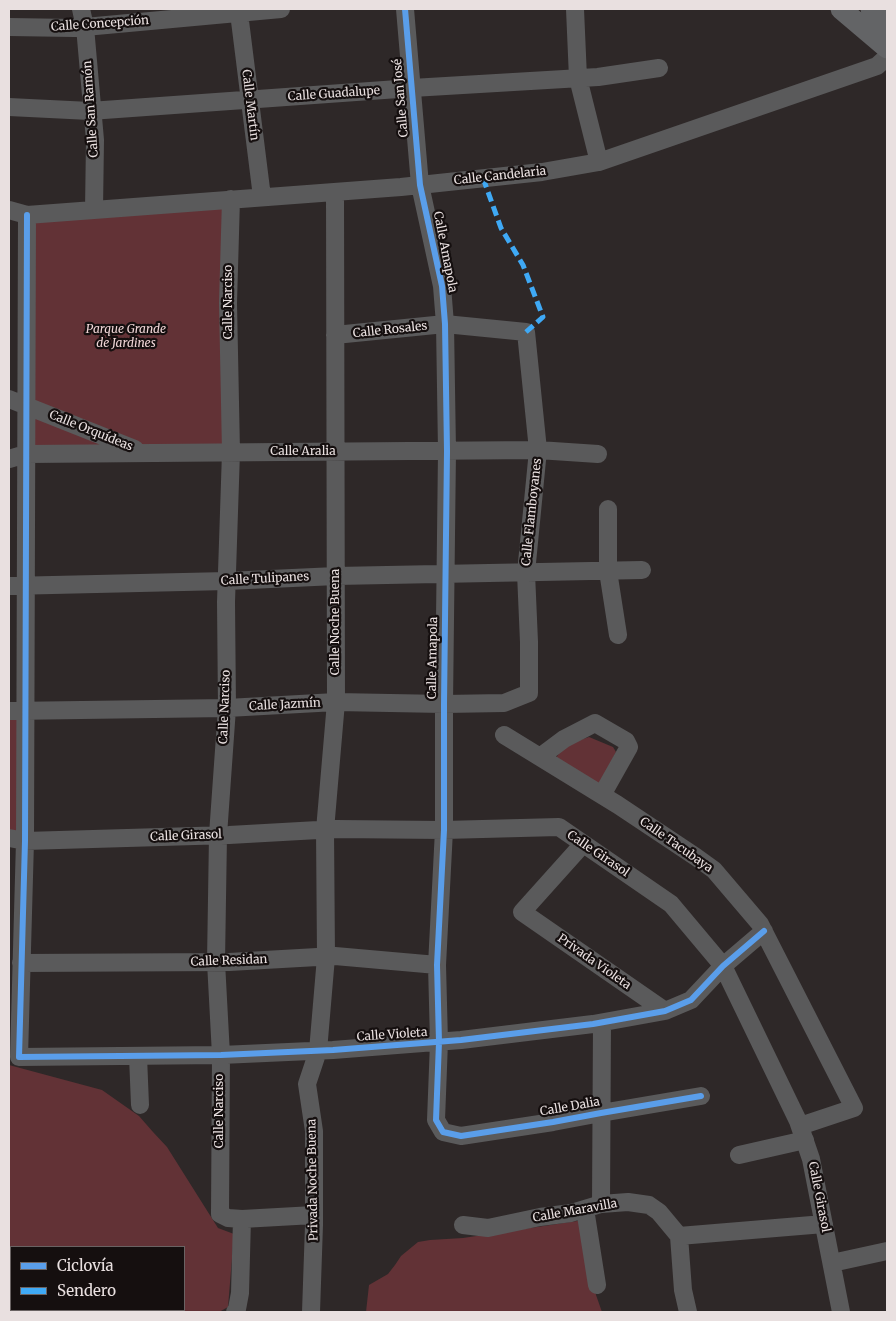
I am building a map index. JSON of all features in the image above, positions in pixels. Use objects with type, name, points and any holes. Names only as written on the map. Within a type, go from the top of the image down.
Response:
[{"type":"main road","points":[[842,9],[887,48]]},
{"type":"main road","points":[[871,9],[887,23]]},
{"type":"street","name":"Calle San Ramón","points":[[81,9],[85,27],[95,140],[94,210]]},
{"type":"street","name":"Calle Concepción","points":[[9,27],[74,28],[281,9]]},
{"type":"street","name":"Calle San José","points":[[405,9],[420,185]]},
{"type":"street","points":[[575,9],[578,78],[599,162]]},
{"type":"street","name":"Calle Martín","points":[[239,13],[262,197]]},
{"type":"street","name":"Calle Candelaria","points":[[9,210],[27,215],[420,185],[542,172],[599,162],[877,66],[887,58]]},
{"type":"street","name":"Calle Guadalupe","points":[[9,107],[93,111],[412,88],[598,77],[659,68]]},
{"type":"street","name":"Calle Amapola","points":[[420,185],[442,286],[445,324],[447,451],[444,830],[437,965],[439,1042],[436,1120],[443,1132]]},
{"type":"street","name":"Calle Noche Buena","points":[[318,1051],[326,957],[325,830],[336,702],[335,192]]},
{"type":"street","name":"Calle Narciso","points":[[231,199],[228,303],[231,452],[226,581],[227,708],[218,835],[216,962],[221,1055],[220,1214],[228,1218],[242,1219]]},
{"type":"street","points":[[21,963],[17,840],[17,586],[26,454],[27,215]]},
{"type":"street","name":"Calle Rosales","points":[[335,335],[445,324],[526,332]]},
{"type":"street","name":"Calle Flamboyanes","points":[[526,332],[538,450],[526,573],[529,693]]},
{"type":"street","name":"Calle Orquídeas","points":[[9,399],[145,453]]},
{"type":"street","name":"Calle Aralia","points":[[9,459],[26,454],[231,452],[538,450],[598,454]]},
{"type":"street","points":[[608,509],[608,571],[618,635]]},
{"type":"street","name":"Calle Tulipanes","points":[[17,586],[226,581],[336,576],[642,570]]},
{"type":"street","name":"Calle Jazmín","points":[[17,711],[227,708],[336,702],[504,703],[529,693]]},
{"type":"street","points":[[540,757],[564,739],[595,724],[626,741],[629,747],[602,795]]},
{"type":"street","name":"Calle Tacubaya","points":[[504,735],[602,795],[714,870],[760,924],[854,1108],[802,1133]]},
{"type":"street","name":"Calle Girasol","points":[[17,840],[218,835],[325,830],[559,828],[671,904],[722,966],[802,1133],[812,1159],[842,1312]]},
{"type":"street","name":"Privada Violeta","points":[[584,844],[522,912],[665,1012]]},
{"type":"street","name":"Calle Violeta","points":[[21,963],[19,1057],[221,1055],[318,1051],[439,1042],[602,1023],[665,1012],[691,1000],[722,966],[764,931]]},
{"type":"street","name":"Calle Residan","points":[[21,963],[216,962],[335,956],[437,965]]},
{"type":"street","points":[[597,1285],[593,1206],[601,1113],[602,1023]]},
{"type":"street","name":"Privada Noche Buena","points":[[311,1312],[314,1131],[307,1084],[318,1051]]},
{"type":"street","points":[[138,1056],[140,1105]]},
{"type":"street","name":"Calle Dalia","points":[[443,1132],[461,1136],[701,1096]]},
{"type":"street","points":[[739,1155],[802,1133]]},
{"type":"street","name":"Calle Maravilla","points":[[463,1226],[488,1228],[540,1217],[571,1213],[593,1206],[628,1202],[649,1205],[660,1212],[679,1236]]},
{"type":"street","points":[[235,1312],[240,1293],[242,1219],[314,1215]]},
{"type":"street","points":[[688,1312],[683,1290],[679,1236],[824,1224]]},
{"type":"street","points":[[832,1263],[887,1251]]},
{"type":"green space","name":"Parque Grande de Jardines","points":[[231,199],[231,452],[26,454],[27,215]]},
{"type":"green space","points":[[9,711],[25,711],[25,841],[9,838]]},
{"type":"green space","points":[[589,737],[613,747],[616,752],[598,787],[553,762],[565,745]]},
{"type":"green space","points":[[9,1065],[102,1090],[139,1116],[167,1147],[218,1228],[234,1234],[228,1307],[219,1312],[9,1312]]},
{"type":"green space","points":[[584,1220],[596,1295],[602,1312],[366,1312],[369,1285],[388,1274],[401,1256],[418,1242],[463,1238]]},
{"type":"marked path","points":[[483,178],[501,228],[523,265],[543,317],[526,332]]},
{"type":"cycle path","points":[[405,9],[420,185],[442,286],[445,324],[447,451],[444,830],[437,965],[439,1042],[436,1120],[443,1132],[461,1136],[701,1096]]},
{"type":"cycle path","points":[[27,215],[25,841],[19,1057],[221,1055],[333,1050],[461,1040],[593,1024],[665,1011],[691,1000],[723,966],[764,931]]}]
